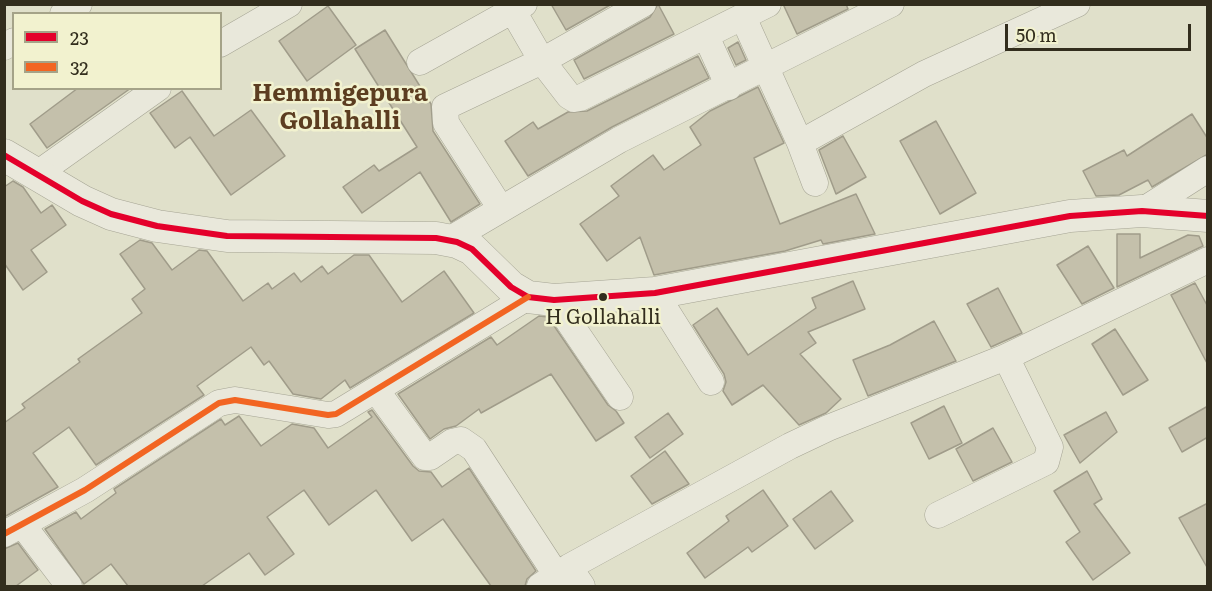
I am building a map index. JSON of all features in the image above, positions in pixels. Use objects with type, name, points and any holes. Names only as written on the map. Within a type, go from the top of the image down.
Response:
[{"type":"street","points":[[66,12],[79,4]]},
{"type":"street","points":[[222,43],[289,4]]},
{"type":"street","points":[[501,209],[446,123],[445,107],[542,61],[643,4]]},
{"type":"street","points":[[420,62],[515,7],[542,61],[569,96],[580,98],[768,4]]},
{"type":"street","points":[[449,240],[619,140],[891,4]]},
{"type":"street","points":[[800,142],[924,74],[1077,4]]},
{"type":"street","points":[[743,17],[800,142],[815,183]]},
{"type":"street","points":[[706,36],[729,87]]},
{"type":"street","points":[[37,174],[155,90]]},
{"type":"street","points":[[4,155],[82,201],[111,214],[197,233],[227,236],[449,240],[467,246],[511,287],[541,298],[655,293],[1022,223],[1070,216],[1142,210],[1208,216]]},
{"type":"street","points":[[1142,210],[1208,169]]},
{"type":"street","points":[[376,390],[424,457],[430,457],[452,442],[461,440],[474,449],[562,579],[790,446],[837,424],[1006,357],[1208,260]]},
{"type":"street","points":[[655,293],[711,382]]},
{"type":"street","points":[[69,586],[13,529],[85,490],[227,400],[328,415],[347,408],[541,298]]},
{"type":"street","points":[[541,298],[620,397]]},
{"type":"street","points":[[938,515],[1046,462],[1050,447],[1006,357]]},
{"type":"building","points":[[551,4],[612,4],[566,30]]},
{"type":"building","points":[[658,4],[674,34],[584,79],[574,60],[650,17]]},
{"type":"building","points":[[783,4],[846,4],[848,9],[797,34]]},
{"type":"building","points":[[328,6],[356,45],[307,81],[279,41]]},
{"type":"building","points":[[385,30],[431,104],[433,131],[480,204],[451,222],[420,172],[362,213],[343,187],[374,165],[379,171],[417,147],[355,49]]},
{"type":"building","points":[[738,42],[746,60],[736,65],[728,48]]},
{"type":"building","points":[[698,56],[709,78],[612,127],[528,176],[505,141],[533,122],[538,129],[568,112],[587,111]]},
{"type":"building","points":[[758,87],[784,143],[754,158],[780,224],[856,194],[875,234],[823,244],[821,240],[785,251],[654,275],[640,237],[607,261],[580,224],[619,196],[611,186],[653,155],[664,170],[701,145],[690,127],[710,111]]},
{"type":"building","points":[[75,90],[128,90],[47,148],[30,124]]},
{"type":"building","points":[[182,91],[214,136],[251,110],[285,156],[231,195],[190,137],[175,148],[150,113]]},
{"type":"building","points":[[1192,114],[1208,139],[1208,154],[1152,187],[1148,180],[1119,195],[1096,196],[1083,171],[1124,150],[1127,156]]},
{"type":"building","points":[[936,121],[976,193],[940,214],[900,141]]},
{"type":"building","points":[[843,136],[866,177],[836,194],[819,150]]},
{"type":"building","points":[[13,181],[23,187],[41,213],[52,205],[66,225],[31,250],[47,272],[23,290],[4,263],[4,187]]},
{"type":"building","points":[[1117,234],[1140,234],[1140,258],[1188,235],[1199,236],[1203,246],[1117,287]]},
{"type":"building","points":[[140,240],[152,243],[172,270],[199,250],[207,251],[243,301],[268,283],[272,289],[294,273],[301,282],[322,266],[328,274],[354,255],[369,255],[402,302],[444,271],[474,313],[350,388],[345,380],[321,399],[293,394],[269,361],[264,365],[251,347],[197,386],[204,395],[96,465],[69,427],[33,453],[58,487],[4,517],[4,423],[25,408],[22,404],[80,362],[78,359],[142,313],[132,299],[145,289],[120,254]]},
{"type":"building","points":[[1088,246],[1114,288],[1082,304],[1057,265]]},
{"type":"building","points":[[853,281],[865,309],[808,332],[816,343],[800,354],[841,399],[826,413],[799,425],[763,385],[732,405],[723,391],[726,382],[724,374],[693,325],[717,308],[748,355],[816,308],[812,298]]},
{"type":"building","points":[[1195,283],[1208,307],[1208,365],[1171,295]]},
{"type":"building","points":[[998,288],[1022,333],[991,347],[967,304]]},
{"type":"building","points":[[539,316],[548,317],[608,405],[616,411],[624,423],[596,441],[551,374],[481,413],[479,409],[456,426],[444,429],[430,439],[398,394],[491,337],[497,345]]},
{"type":"building","points":[[934,321],[956,361],[868,396],[853,360],[890,345]]},
{"type":"building","points":[[1115,329],[1148,380],[1123,395],[1092,344]]},
{"type":"building","points":[[944,406],[962,443],[929,459],[911,423]]},
{"type":"building","points":[[1208,406],[1208,437],[1182,452],[1169,428]]},
{"type":"building","points":[[372,410],[413,466],[419,471],[431,472],[442,487],[469,468],[536,571],[527,579],[525,586],[491,586],[443,519],[412,541],[376,490],[329,525],[304,490],[267,517],[294,554],[265,575],[249,553],[202,586],[128,586],[111,564],[84,584],[45,529],[76,512],[81,519],[116,493],[114,489],[221,419],[225,425],[239,416],[261,446],[292,424],[314,428],[328,448],[372,417],[368,412]]},
{"type":"building","points":[[1106,412],[1117,432],[1080,463],[1064,435]]},
{"type":"building","points":[[668,413],[683,434],[650,458],[635,437]]},
{"type":"building","points":[[993,428],[1012,462],[973,481],[956,449]]},
{"type":"building","points":[[665,451],[689,484],[652,504],[631,476]]},
{"type":"building","points":[[1087,471],[1102,499],[1094,504],[1130,553],[1093,580],[1066,542],[1080,532],[1054,491]]},
{"type":"building","points":[[763,490],[788,526],[752,552],[748,547],[705,578],[687,553],[729,521],[726,516]]},
{"type":"building","points":[[831,491],[853,521],[815,549],[793,519]]},
{"type":"building","points":[[1208,503],[1208,569],[1179,518]]},
{"type":"building","points":[[18,543],[38,570],[16,586],[4,586],[4,549]]},
{"type":"transit line","name":"23","points":[[4,155],[82,201],[111,214],[157,226],[227,236],[436,238],[457,242],[472,249],[511,287],[528,297],[554,300],[655,293],[1070,216],[1142,211],[1208,216]]},
{"type":"transit line","name":"32","points":[[4,534],[85,490],[219,403],[235,400],[328,415],[336,414],[528,297]]},
{"type":"place","name":"H Gollahalli","points":[[603,297]]},
{"type":"district","name":"Hemmigepura Gollahalli","points":[[340,108]]}]
